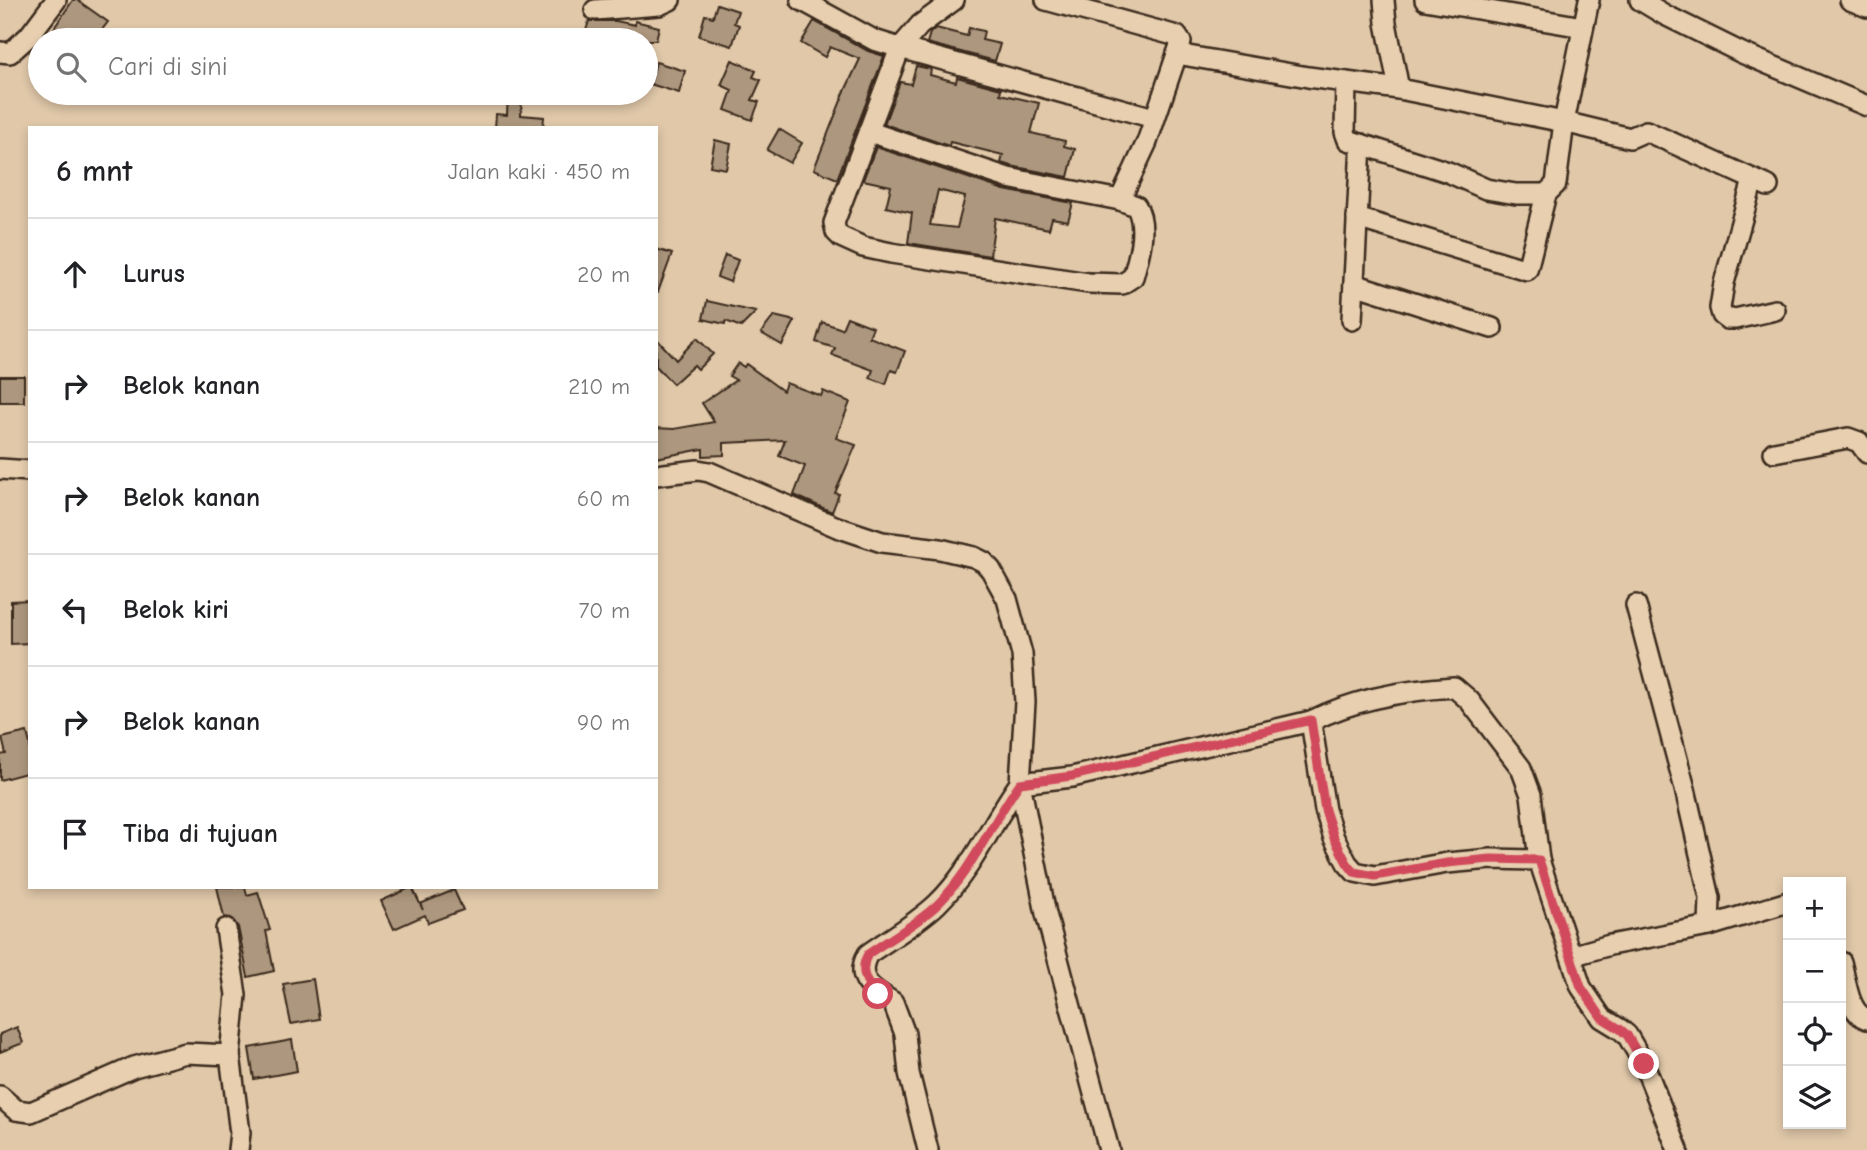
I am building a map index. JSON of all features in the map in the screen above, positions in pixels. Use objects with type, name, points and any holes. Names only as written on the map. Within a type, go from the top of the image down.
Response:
[{"type":"street","points":[[34,28],[56,0]]},
{"type":"street","points":[[595,10],[659,5],[670,0]]},
{"type":"street","points":[[801,0],[874,40],[1154,118]]},
{"type":"street","points":[[1046,0],[1177,36],[1181,42],[1147,142],[1120,200]]},
{"type":"street","points":[[1384,0],[1399,89]]},
{"type":"street","points":[[1425,0],[1583,27]]},
{"type":"street","points":[[1357,218],[1527,270],[1546,194],[1556,184],[1564,122],[1588,0]]},
{"type":"street","points":[[1640,0],[1742,53],[1867,106]]},
{"type":"street","points":[[1850,0],[1867,7]]},
{"type":"street","points":[[870,132],[1008,178],[1120,200],[1136,206],[1141,215],[1142,230],[1133,277],[1122,284],[1088,283],[891,254],[863,247],[836,232],[834,223],[900,48],[920,24],[950,1]]},
{"type":"street","points":[[0,52],[10,53],[28,36]]},
{"type":"street","points":[[1177,54],[1399,89],[1630,138],[1646,131],[1760,183],[1724,283],[1720,308],[1727,319],[1775,310]]},
{"type":"street","points":[[1346,82],[1345,132],[1348,140],[1448,172],[1486,189],[1516,194],[1546,194]]},
{"type":"street","points":[[1352,320],[1361,144]]},
{"type":"street","points":[[1354,284],[1492,328]]},
{"type":"street","points":[[1774,453],[1849,438],[1859,442],[1867,453]]},
{"type":"street","points":[[0,469],[28,471]]},
{"type":"street","points":[[658,475],[698,470],[709,472],[837,527],[882,542],[960,553],[984,562],[1007,598],[1022,654],[1025,702],[1020,783],[1046,914],[1109,1150]]},
{"type":"street","points":[[1636,605],[1685,789],[1710,898],[1709,926]]},
{"type":"street","points":[[1020,783],[1072,776],[1311,720],[1337,708],[1380,697],[1432,688],[1458,688],[1511,753],[1527,780],[1539,860],[1581,987],[1602,1018],[1627,1035],[1644,1064],[1678,1150]]},
{"type":"street","points":[[1311,720],[1325,810],[1334,838],[1354,872],[1375,876],[1480,860],[1539,860]]},
{"type":"street","points":[[928,1150],[909,1073],[905,1034],[893,1002],[878,994],[869,985],[863,970],[864,962],[868,954],[925,915],[940,901],[973,859],[1020,783]]},
{"type":"street","points":[[1571,956],[1610,944],[1709,926],[1783,904]]},
{"type":"street","points":[[226,929],[236,995],[230,1055],[240,1133],[239,1150]]},
{"type":"street","points":[[1846,982],[1856,1013],[1867,1019]]},
{"type":"street","points":[[0,1096],[16,1110],[31,1112],[134,1067],[186,1053],[230,1055]]},
{"type":"building","points":[[73,0],[77,0],[108,22],[103,28],[54,28]]},
{"type":"building","points":[[717,4],[738,11],[734,23],[739,25],[732,46],[699,36],[705,15],[713,17]]},
{"type":"building","points":[[589,21],[616,21],[635,25],[635,21],[659,27],[658,31],[658,28],[587,28]]},
{"type":"building","points":[[814,21],[868,51],[884,56],[837,179],[814,169],[860,59],[830,47],[825,57],[801,43]]},
{"type":"building","points":[[936,28],[967,36],[969,28],[984,31],[982,40],[1000,44],[995,61],[927,43],[930,33]]},
{"type":"building","points":[[732,60],[756,71],[753,77],[761,80],[752,100],[759,102],[752,120],[725,110],[732,90],[721,85]]},
{"type":"building","points":[[658,63],[685,71],[679,93],[658,86]]},
{"type":"building","points":[[916,66],[931,69],[930,75],[956,82],[957,77],[1001,89],[1000,94],[1039,103],[1031,133],[1065,141],[1064,146],[1075,149],[1068,177],[1011,166],[1001,163],[1003,155],[950,142],[949,146],[884,124],[900,82],[911,84]]},
{"type":"building","points":[[507,105],[521,105],[521,115],[544,117],[543,126],[495,126],[496,114],[507,115]]},
{"type":"building","points":[[779,129],[802,143],[790,163],[767,150]]},
{"type":"building","points":[[715,140],[731,144],[726,169],[710,166]]},
{"type":"building","points":[[876,147],[1004,190],[1073,203],[1068,221],[1052,218],[1049,229],[995,218],[990,256],[908,243],[912,213],[886,207],[891,186],[863,180]],"holes":[[[938,190],[965,197],[957,228],[930,225]]]},
{"type":"building","points":[[658,250],[672,254],[658,292]]},
{"type":"building","points":[[725,255],[738,260],[730,282],[717,277]]},
{"type":"building","points":[[707,301],[756,312],[741,327],[726,321],[725,324],[703,319]]},
{"type":"building","points":[[774,316],[795,321],[782,345],[761,333]]},
{"type":"building","points":[[847,317],[873,327],[869,337],[905,351],[897,372],[891,370],[886,384],[870,378],[873,370],[832,355],[835,348],[816,342],[822,322],[842,329]]},
{"type":"building","points":[[697,338],[713,354],[698,369],[694,365],[673,384],[658,368],[658,340],[676,360]]},
{"type":"building","points":[[738,363],[744,367],[746,364],[783,391],[786,383],[821,396],[823,391],[850,402],[836,438],[856,445],[835,493],[839,494],[832,512],[794,495],[805,466],[779,456],[785,440],[724,443],[724,455],[703,456],[703,449],[658,458],[658,428],[674,429],[714,422],[702,403],[736,380],[729,376]]},
{"type":"building","points":[[0,376],[24,376],[24,402],[0,402]]},
{"type":"building","points":[[28,600],[28,643],[11,644],[11,601]]},
{"type":"building","points":[[27,732],[28,773],[0,780],[0,755],[6,754],[2,738]]},
{"type":"building","points":[[217,889],[246,889],[247,895],[258,892],[270,930],[266,931],[274,971],[248,977],[238,927],[231,918],[224,917]]},
{"type":"building","points":[[413,889],[420,904],[454,890],[463,910],[428,923],[425,915],[394,929],[381,901]]},
{"type":"building","points":[[313,979],[319,1019],[291,1024],[283,984]]},
{"type":"building","points":[[17,1027],[23,1043],[0,1052],[0,1034]]},
{"type":"building","points":[[292,1040],[297,1071],[254,1079],[249,1048]]},
{"type":"route","points":[[878,994],[865,978],[863,970],[868,954],[925,915],[940,901],[973,859],[1020,783],[1072,776],[1311,720],[1325,810],[1334,838],[1354,872],[1375,876],[1447,863],[1491,859],[1539,860],[1581,987],[1602,1018],[1627,1035],[1644,1064]]}]
